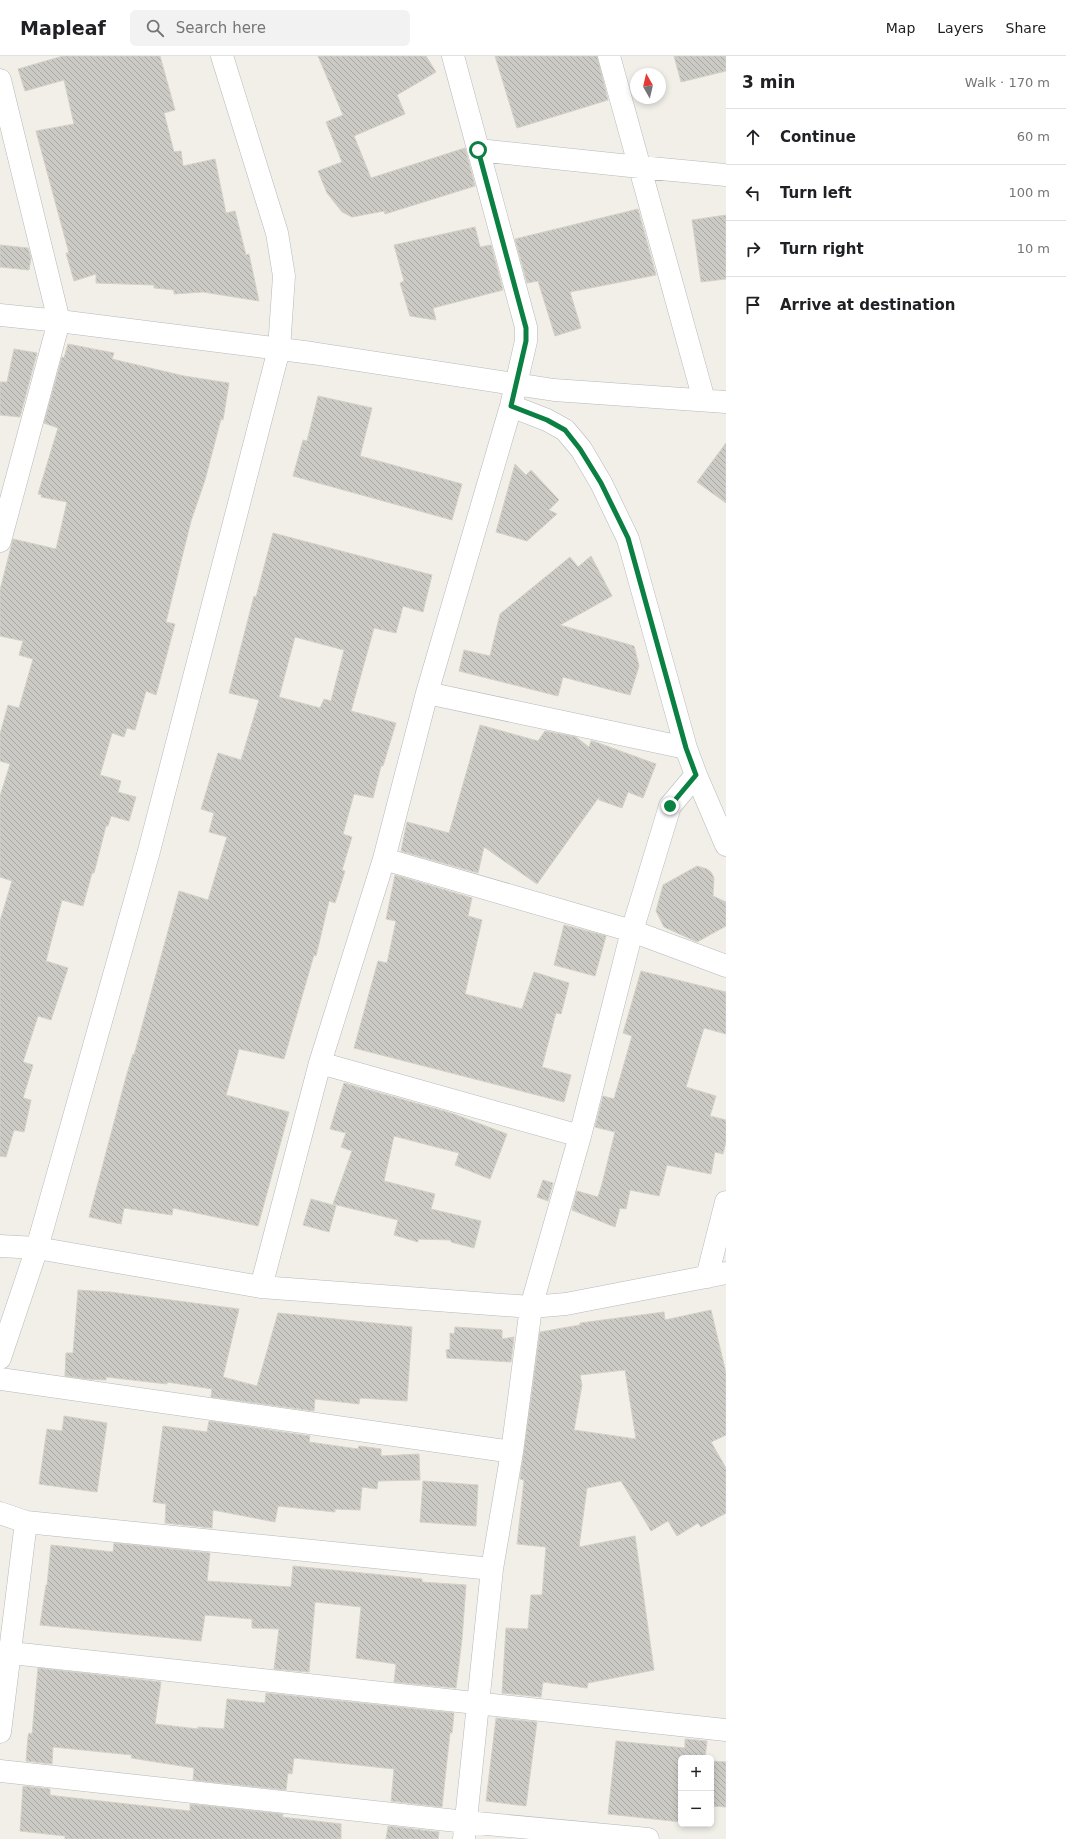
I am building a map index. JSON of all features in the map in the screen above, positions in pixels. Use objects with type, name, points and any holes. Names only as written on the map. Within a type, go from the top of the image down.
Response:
[{"type":"street","points":[[0,1358],[37,1248],[149,851],[279,350],[284,276],[277,233],[222,56]]},
{"type":"street","points":[[260,1287],[320,1063],[384,859],[427,693],[514,396],[526,341],[526,328],[453,56]]},
{"type":"street","points":[[609,56],[704,400]]},
{"type":"street","points":[[0,538],[59,321],[2,92]]},
{"type":"street","points":[[478,150],[640,168],[726,175]]},
{"type":"street","points":[[0,315],[312,353],[514,396],[554,390],[726,402]]},
{"type":"street","points":[[514,396],[547,420],[565,430],[580,449],[601,483],[628,538],[686,748],[726,845]]},
{"type":"street","points":[[427,693],[686,748]]},
{"type":"street","points":[[465,1831],[492,1568],[512,1452],[532,1307],[580,1136],[632,931],[670,806],[696,775]]},
{"type":"street","points":[[384,859],[632,931],[726,966]]},
{"type":"street","points":[[320,1063],[580,1136]]},
{"type":"street","points":[[0,1246],[37,1248],[260,1287],[532,1307],[566,1304],[717,1275],[726,1202]]},
{"type":"street","points":[[0,1379],[512,1452]]},
{"type":"street","points":[[0,1513],[26,1522],[492,1568]]},
{"type":"street","points":[[0,1732],[11,1653],[26,1522]]},
{"type":"street","points":[[11,1653],[726,1730]]},
{"type":"street","points":[[0,1771],[465,1831],[648,1839]]},
{"type":"building","points":[[63,56],[160,56],[175,110],[164,113],[174,152],[181,151],[183,166],[215,159],[226,213],[235,211],[246,255],[249,254],[259,301],[203,292],[174,294],[174,290],[154,288],[154,285],[96,283],[96,274],[74,281],[66,253],[69,253],[36,131],[74,124],[64,80],[25,91],[18,69]]},
{"type":"building","points":[[318,56],[426,56],[436,72],[397,95],[405,114],[354,136],[371,178],[465,148],[475,186],[385,214],[384,211],[352,217],[342,212],[327,193],[318,171],[342,162],[326,122],[343,115]]},
{"type":"building","points":[[495,56],[597,56],[608,100],[517,128]]},
{"type":"building","points":[[674,56],[726,56],[726,71],[681,82]]},
{"type":"building","points":[[638,209],[656,275],[570,292],[581,328],[555,336],[538,281],[527,283],[515,239]]},
{"type":"building","points":[[726,215],[726,279],[701,282],[692,220]]},
{"type":"building","points":[[475,227],[480,247],[491,245],[503,290],[433,308],[436,320],[410,316],[400,283],[404,281],[394,245]]},
{"type":"building","points":[[0,245],[28,248],[31,258],[29,270],[0,267]]},
{"type":"building","points":[[68,344],[114,353],[112,359],[184,376],[229,383],[223,420],[221,419],[205,480],[191,521],[166,622],[175,624],[156,695],[146,691],[135,730],[127,728],[124,737],[112,733],[100,775],[121,781],[118,792],[136,797],[129,821],[111,816],[108,826],[106,826],[94,873],[92,873],[83,906],[62,900],[46,961],[68,968],[51,1020],[38,1016],[23,1062],[33,1065],[23,1098],[31,1100],[24,1132],[14,1130],[6,1157],[0,1156],[0,921],[12,881],[0,877],[0,796],[10,764],[0,761],[0,734],[8,705],[19,708],[33,659],[19,655],[23,641],[0,636],[0,590],[13,539],[56,549],[67,502],[41,497],[42,495],[38,494],[58,428],[44,423],[62,357],[64,358]]},
{"type":"building","points":[[14,349],[37,353],[20,417],[0,415],[0,382],[7,382]]},
{"type":"building","points":[[318,396],[372,408],[360,456],[462,484],[452,520],[293,476],[303,440],[307,441]]},
{"type":"building","points":[[726,443],[726,503],[697,482]]},
{"type":"building","points":[[515,464],[526,475],[531,470],[559,500],[549,510],[557,514],[527,541],[496,532]]},
{"type":"building","points":[[273,533],[432,575],[423,612],[403,606],[396,633],[374,628],[351,711],[396,723],[383,766],[381,766],[373,798],[354,794],[343,834],[352,837],[342,870],[345,871],[335,903],[329,901],[316,956],[314,955],[284,1059],[239,1049],[226,1095],[289,1112],[258,1226],[173,1208],[172,1215],[124,1208],[121,1224],[89,1217],[126,1077],[133,1054],[134,1055],[179,891],[208,900],[227,837],[209,832],[214,813],[201,809],[218,753],[241,760],[259,700],[229,693],[254,596],[256,597]],"holes":[[[295,637],[344,650],[331,701],[324,699],[320,708],[279,697]]]},
{"type":"building","points":[[591,556],[612,596],[560,625],[634,646],[639,666],[630,695],[563,677],[558,696],[459,671],[464,650],[490,656],[500,614],[570,557],[578,567]]},
{"type":"building","points":[[480,725],[538,741],[545,731],[576,737],[589,747],[591,741],[593,741],[656,764],[643,798],[628,792],[622,808],[599,800],[599,797],[537,884],[484,847],[478,873],[401,851],[407,822],[449,833]]},
{"type":"building","points":[[697,866],[711,872],[714,878],[713,896],[726,902],[726,926],[697,942],[664,927],[656,911],[663,885]]},
{"type":"building","points":[[395,875],[472,898],[468,916],[482,920],[465,994],[522,1009],[534,972],[569,983],[561,1014],[556,1013],[542,1067],[571,1075],[564,1102],[354,1048],[378,961],[387,963],[396,921],[386,919]]},
{"type":"building","points":[[564,925],[606,936],[595,976],[554,965]]},
{"type":"building","points":[[641,971],[726,992],[726,1034],[704,1028],[686,1087],[716,1096],[710,1116],[726,1120],[726,1142],[723,1154],[715,1152],[711,1174],[667,1165],[659,1196],[630,1190],[626,1209],[620,1208],[615,1227],[572,1210],[577,1191],[598,1197],[602,1184],[615,1132],[595,1127],[603,1096],[614,1099],[632,1036],[623,1033]]},
{"type":"building","points":[[344,1083],[451,1113],[507,1134],[490,1179],[455,1165],[459,1153],[394,1136],[384,1181],[435,1194],[431,1209],[481,1221],[474,1248],[451,1242],[451,1240],[418,1239],[418,1242],[394,1235],[398,1220],[333,1204],[352,1151],[341,1147],[346,1133],[330,1129]]},
{"type":"building","points":[[543,1180],[553,1183],[548,1201],[537,1197]]},
{"type":"building","points":[[311,1199],[336,1206],[329,1232],[303,1225]]},
{"type":"building","points":[[78,1290],[110,1292],[239,1309],[223,1377],[257,1386],[278,1313],[412,1327],[407,1401],[360,1398],[359,1404],[315,1399],[314,1411],[211,1397],[212,1389],[167,1382],[167,1384],[106,1377],[106,1380],[65,1376],[66,1353],[73,1353]]},
{"type":"building","points":[[711,1310],[726,1373],[726,1435],[711,1442],[726,1468],[726,1513],[701,1527],[698,1523],[677,1536],[668,1521],[651,1531],[621,1481],[587,1488],[579,1547],[635,1536],[654,1670],[588,1683],[587,1688],[543,1682],[541,1697],[502,1693],[506,1628],[528,1629],[531,1595],[542,1595],[546,1547],[517,1544],[524,1480],[520,1479],[540,1332],[580,1325],[580,1323],[664,1312],[665,1320]],"holes":[[[625,1370],[636,1439],[574,1430],[582,1385],[580,1375]]]},
{"type":"building","points":[[455,1327],[502,1330],[502,1339],[514,1337],[511,1362],[447,1358],[446,1350],[450,1349],[450,1333],[454,1334]]},
{"type":"building","points":[[64,1416],[107,1423],[97,1492],[39,1484],[47,1429],[62,1431]]},
{"type":"building","points":[[209,1421],[310,1436],[309,1442],[358,1449],[359,1446],[381,1449],[381,1456],[419,1454],[420,1480],[378,1481],[377,1489],[362,1487],[360,1510],[335,1509],[335,1512],[278,1506],[275,1522],[213,1510],[212,1528],[165,1523],[166,1504],[153,1502],[163,1426],[207,1432]]},
{"type":"building","points":[[423,1481],[478,1485],[476,1526],[420,1522]]},
{"type":"building","points":[[114,1543],[210,1553],[207,1581],[291,1587],[293,1566],[422,1579],[422,1582],[466,1585],[462,1639],[456,1688],[394,1682],[396,1664],[356,1658],[361,1607],[315,1602],[309,1672],[274,1669],[279,1629],[252,1628],[252,1619],[205,1615],[201,1641],[40,1625],[47,1585],[51,1545],[113,1552]]},
{"type":"building","points":[[38,1668],[161,1682],[155,1724],[198,1729],[198,1727],[224,1729],[227,1699],[265,1703],[266,1693],[454,1713],[452,1733],[450,1733],[442,1807],[391,1801],[394,1769],[294,1758],[292,1774],[288,1773],[286,1790],[193,1780],[194,1768],[131,1758],[132,1755],[53,1747],[52,1764],[26,1761],[28,1737],[29,1733],[32,1734]]},
{"type":"building","points":[[496,1718],[537,1722],[526,1806],[486,1801]]},
{"type":"building","points":[[685,1739],[707,1741],[705,1755],[678,1755],[678,1822],[608,1814],[616,1741],[685,1748]]},
{"type":"building","points":[[714,1761],[726,1762],[726,1807],[714,1806]]},
{"type":"building","points":[[23,1786],[50,1789],[50,1795],[56,1796],[190,1811],[190,1804],[283,1814],[282,1817],[341,1824],[341,1839],[65,1839],[65,1836],[20,1831]]},
{"type":"building","points":[[388,1826],[439,1832],[438,1839],[386,1839]]},
{"type":"route","points":[[478,150],[526,328],[526,341],[511,406],[547,420],[565,430],[580,449],[601,483],[628,538],[636,562],[686,748],[696,775],[680,792],[670,806]]}]
